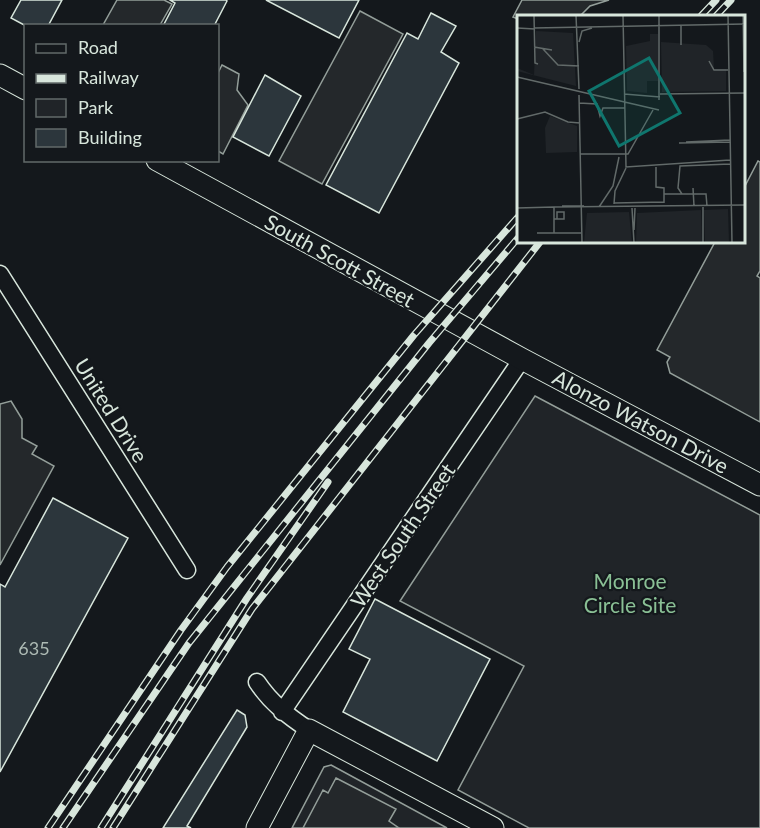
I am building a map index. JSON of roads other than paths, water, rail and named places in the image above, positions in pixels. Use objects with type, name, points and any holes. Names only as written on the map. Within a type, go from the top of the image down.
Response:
[{"type":"street","points":[[0,75],[24,88]]},
{"type":"street","name":"South Scott Street","points":[[161,162],[522,358]]},
{"type":"street","name":"United Drive","points":[[0,274],[187,570]]},
{"type":"street","name":"Alonzo Watson Drive","points":[[522,358],[760,484]]},
{"type":"street","name":"West South Street","points":[[282,712],[522,358]]},
{"type":"street","points":[[257,682],[266,696],[282,712],[309,730],[493,828]]},
{"type":"street","points":[[257,828],[309,730]]},
{"type":"railway","points":[[702,15],[716,0]]},
{"type":"railway","points":[[717,15],[731,0]]},
{"type":"railway","points":[[48,828],[181,630],[227,567],[414,335],[517,218]]},
{"type":"railway","points":[[63,828],[189,643],[429,343],[517,239]]},
{"type":"railway","points":[[113,828],[252,609],[539,243]]},
{"type":"railway","points":[[101,828],[247,598],[328,482]]},
{"type":"park label","name":"Monroe Circle Site","points":[[630,592]]}]
